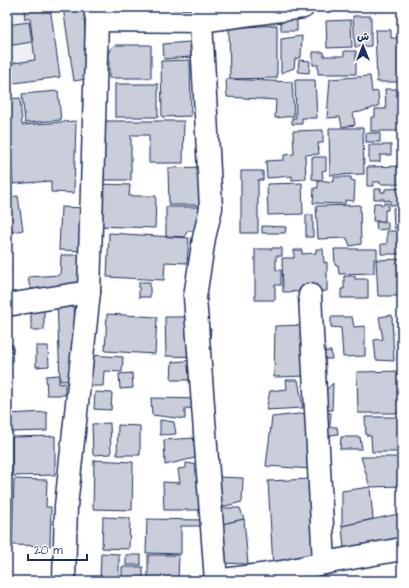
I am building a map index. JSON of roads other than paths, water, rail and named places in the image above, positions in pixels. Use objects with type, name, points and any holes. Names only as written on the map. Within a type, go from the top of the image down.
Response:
[{"type":"street","points":[[64,581],[66,506],[89,292],[96,14],[201,14],[303,7]]},
{"type":"street","points":[[201,14],[211,208],[204,238],[195,297],[215,581],[283,576],[324,563],[402,549]]},
{"type":"street","points":[[7,305],[89,292]]},
{"type":"street","points":[[310,295],[324,563]]}]
